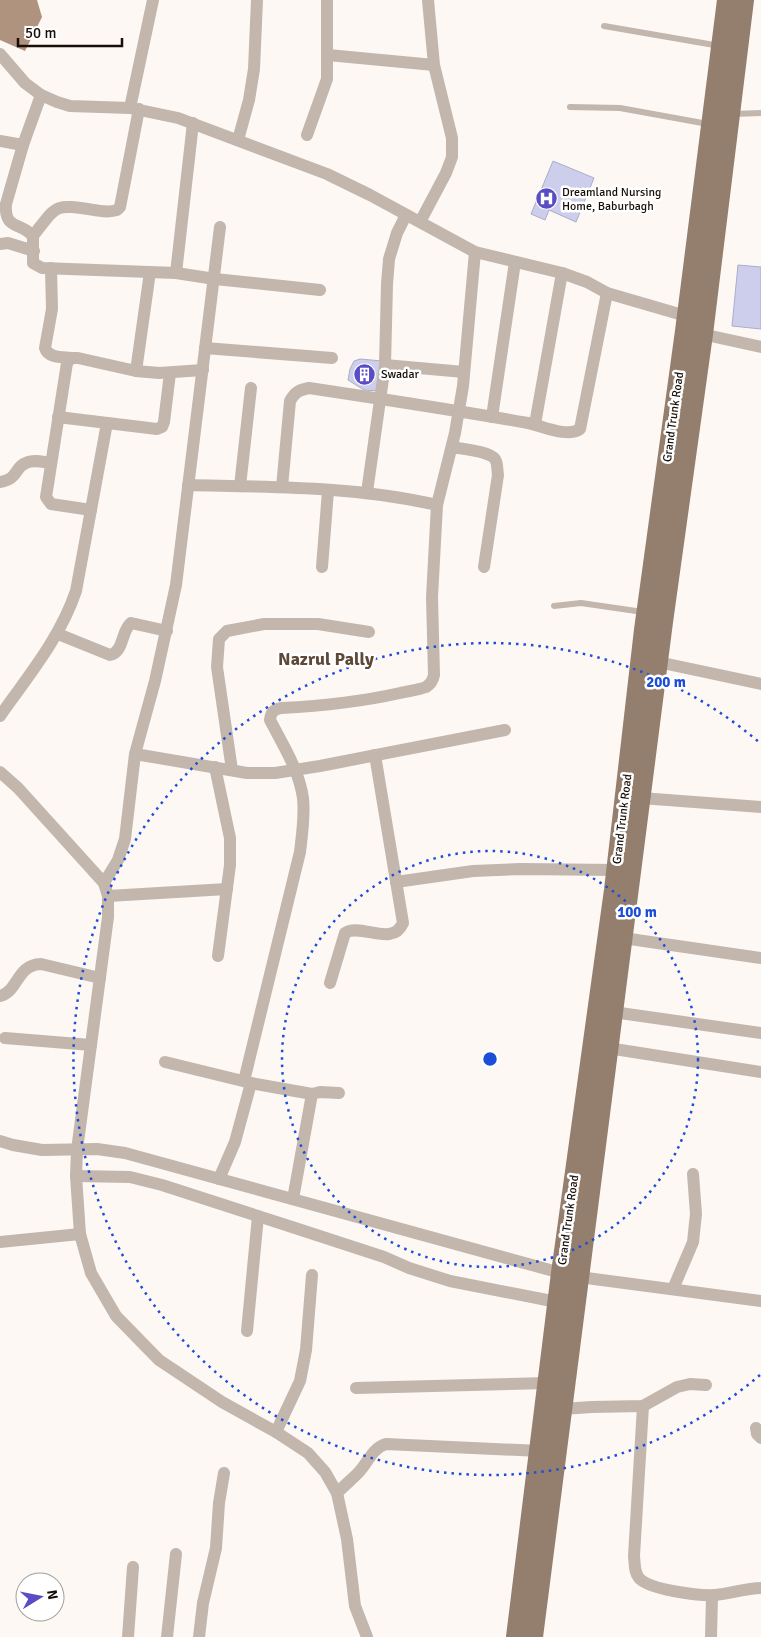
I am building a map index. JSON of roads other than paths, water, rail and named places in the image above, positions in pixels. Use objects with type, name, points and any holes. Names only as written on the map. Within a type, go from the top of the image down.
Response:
[{"type":"main road","name":"Grand Trunk Road","points":[[516,1637],[557,1302],[570,1275],[608,1048],[623,938],[658,662],[711,124],[727,0]]},
{"type":"main road","name":"Grand Trunk Road","points":[[533,1637],[562,1409],[570,1275],[647,612],[691,327],[729,114],[744,0]]},
{"type":"street","points":[[153,0],[134,109],[120,207],[117,210],[106,212],[68,206],[59,207],[54,210],[34,236],[33,263],[37,266],[51,268],[176,273],[214,279],[320,290]]},
{"type":"street","points":[[238,140],[249,100],[254,69],[257,0]]},
{"type":"street","points":[[307,134],[325,85],[328,55],[327,0]]},
{"type":"street","points":[[420,222],[446,174],[452,157],[451,131],[434,65],[428,0]]},
{"type":"street","points":[[0,54],[25,83],[41,95],[70,106],[134,109],[170,116],[193,123],[327,174],[475,252],[562,273],[691,327],[761,347]]},
{"type":"street","points":[[328,55],[434,65]]},
{"type":"street","points":[[34,236],[30,232],[12,224],[7,218],[6,204],[23,145],[41,95]]},
{"type":"street","points":[[176,273],[193,123]]},
{"type":"street","points":[[0,141],[23,145]]},
{"type":"street","points":[[367,492],[385,365],[389,259],[397,233],[406,214]]},
{"type":"street","points":[[104,883],[118,860],[125,839],[136,754],[167,631],[176,585],[220,227]]},
{"type":"street","points":[[0,244],[8,243],[34,252]]},
{"type":"street","points":[[219,1179],[235,1142],[300,852],[304,825],[303,798],[296,770],[270,720],[271,714],[274,710],[373,700],[426,686],[432,682],[434,675],[432,597],[437,505],[452,447],[459,410],[475,252]]},
{"type":"street","points":[[492,417],[515,262]]},
{"type":"street","points":[[51,268],[52,309],[45,348],[46,353],[136,371],[170,373],[202,370]]},
{"type":"street","points":[[136,371],[150,272]]},
{"type":"street","points":[[535,424],[562,273]]},
{"type":"street","points":[[282,487],[290,401],[294,394],[300,390],[310,388],[459,410],[576,432],[580,429],[607,293]]},
{"type":"street","points":[[205,348],[332,358]]},
{"type":"street","points":[[71,358],[65,371],[46,492],[48,501],[51,504],[91,510]]},
{"type":"street","points":[[385,365],[464,372]]},
{"type":"street","points":[[58,417],[157,429],[164,422],[170,373]]},
{"type":"street","points":[[240,486],[250,388]]},
{"type":"street","points":[[0,716],[58,634],[68,613],[76,591],[107,423]]},
{"type":"street","points":[[452,447],[489,454],[495,460],[497,466],[498,475],[484,567]]},
{"type":"street","points":[[0,482],[8,480],[27,462],[51,463]]},
{"type":"street","points":[[188,485],[282,487],[367,492],[404,497],[437,505]]},
{"type":"street","points":[[322,567],[328,490]]},
{"type":"street","points":[[58,634],[110,655],[115,654],[118,650],[125,631],[131,623],[167,631]]},
{"type":"street","points":[[232,770],[217,667],[219,639],[227,631],[264,624],[318,624],[369,632]]},
{"type":"street","points":[[658,662],[761,684]]},
{"type":"street","points":[[136,754],[247,772],[275,772],[296,770],[506,730]]},
{"type":"street","points":[[330,983],[345,933],[349,930],[386,934],[400,929],[403,923],[375,755]]},
{"type":"street","points":[[215,767],[230,838],[230,865],[218,956]]},
{"type":"street","points":[[0,772],[18,788],[104,883],[108,896],[108,917],[77,1150],[76,1176],[80,1234],[92,1273],[116,1316],[159,1360],[222,1402],[276,1432],[308,1453],[325,1472],[337,1493],[347,1539],[354,1606],[367,1637]]},
{"type":"street","points":[[641,798],[761,807]]},
{"type":"street","points":[[396,882],[473,871],[520,869],[616,870]]},
{"type":"street","points":[[108,896],[227,889]]},
{"type":"street","points":[[623,938],[761,958]]},
{"type":"street","points":[[0,996],[9,992],[26,968],[34,964],[100,978]]},
{"type":"street","points":[[613,1012],[761,1033]]},
{"type":"street","points":[[5,1038],[91,1046]]},
{"type":"street","points":[[608,1048],[761,1072]]},
{"type":"street","points":[[165,1062],[247,1082],[312,1094],[320,1092],[339,1093]]},
{"type":"street","points":[[293,1199],[312,1094]]},
{"type":"street","points":[[0,1141],[42,1150],[97,1149],[125,1153],[570,1275],[761,1301]]},
{"type":"street","points":[[674,1289],[693,1242],[696,1214],[693,1174]]},
{"type":"street","points":[[76,1176],[130,1177],[258,1216],[384,1257],[409,1268],[450,1281],[557,1302]]},
{"type":"street","points":[[247,1331],[258,1216]]},
{"type":"street","points":[[0,1242],[80,1234]]},
{"type":"street","points":[[276,1432],[300,1381],[306,1350],[312,1276]]},
{"type":"street","points":[[356,1388],[548,1383]]},
{"type":"street","points":[[562,1409],[644,1406],[677,1387],[690,1384],[706,1385]]},
{"type":"street","points":[[644,1406],[634,1556],[635,1572],[641,1581],[653,1586],[691,1594],[712,1596],[761,1588]]},
{"type":"street","points":[[337,1493],[359,1472],[373,1451],[379,1446],[386,1444],[540,1451]]},
{"type":"street","points":[[199,1637],[202,1603],[216,1548],[219,1503],[224,1473]]},
{"type":"street","points":[[167,1637],[176,1554]]},
{"type":"street","points":[[128,1637],[133,1567]]},
{"type":"street","points":[[711,1637],[712,1596]]},
{"type":"lane","points":[[604,26],[721,46]]},
{"type":"lane","points":[[570,107],[620,108],[711,124]]},
{"type":"lane","points":[[729,114],[761,113]]},
{"type":"lane","points":[[554,606],[581,603],[647,612]]},
{"type":"place","name":"Dreamland Nursing Home, Baburbagh","points":[[546,199]]},
{"type":"place","name":"Swadar","points":[[365,374]]},
{"type":"district","name":"Nazrul Pally","points":[[326,659]]}]
